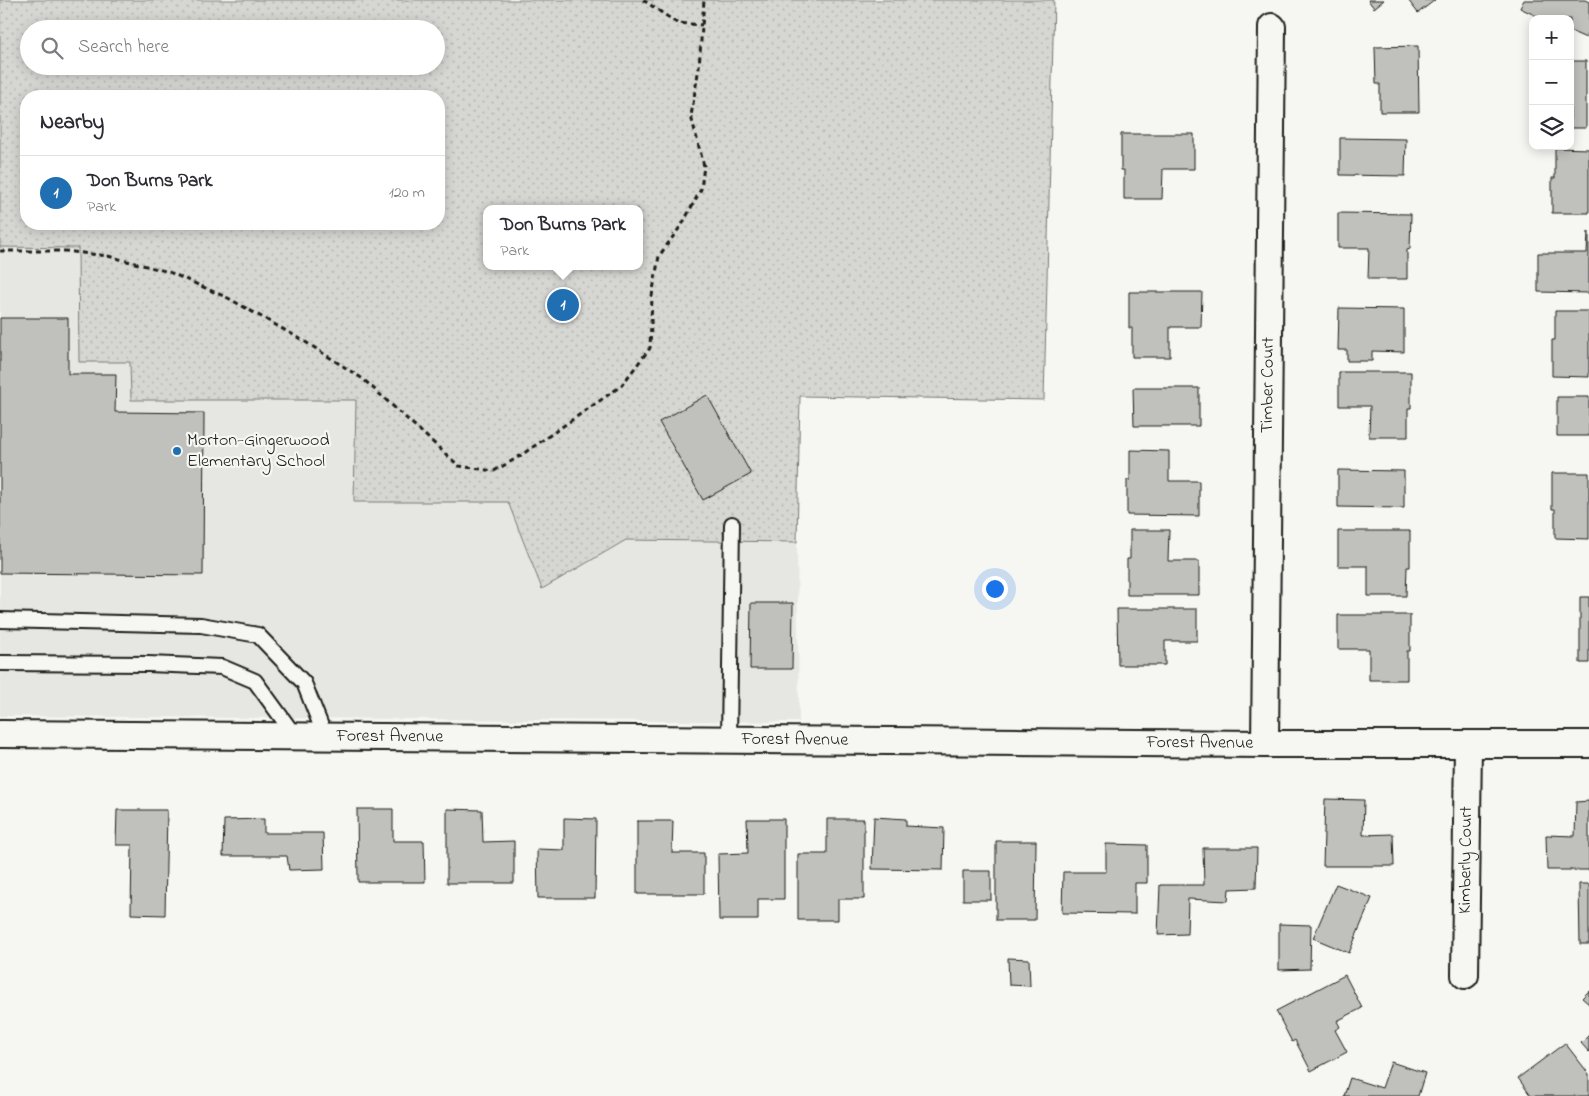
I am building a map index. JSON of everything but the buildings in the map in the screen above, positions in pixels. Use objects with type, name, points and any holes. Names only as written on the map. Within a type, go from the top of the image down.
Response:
[{"type":"street","name":"Timber Court","points":[[1265,744],[1272,27]]},
{"type":"street","name":"Forest Avenue","points":[[0,734],[1265,744],[1589,744]]},
{"type":"street","name":"Kimberly Court","points":[[1465,975],[1468,744]]},
{"type":"lane","points":[[729,740],[732,524]]},
{"type":"lane","points":[[0,620],[201,625],[258,635],[304,683],[326,736]]},
{"type":"lane","points":[[0,663],[148,664],[222,667],[254,681],[296,736]]},
{"type":"path","points":[[643,0],[677,22],[702,25]]},
{"type":"path","points":[[0,251],[65,252],[108,256],[169,272],[220,294],[304,341],[363,379],[459,466],[494,471],[517,458],[621,386],[650,348],[652,296],[660,256],[684,223],[701,189],[704,166],[691,116],[699,67],[704,0]]},
{"type":"shaded area","points":[[0,0],[1054,0],[1044,400],[800,396],[797,542],[626,540],[542,589],[508,502],[354,502],[356,400],[131,400],[130,362],[79,362],[78,248],[0,247]]},
{"type":"shaded area","name":"Morton-Gingerwood Elementary School","points":[[0,247],[78,248],[79,361],[130,362],[131,400],[356,400],[354,502],[508,502],[542,589],[626,540],[797,542],[799,722],[0,716]]},
{"type":"place","name":"Don Burns Park","points":[[563,305]]},
{"type":"place","name":"Morton-Gingerwood Elementary School","points":[[177,451]]}]
